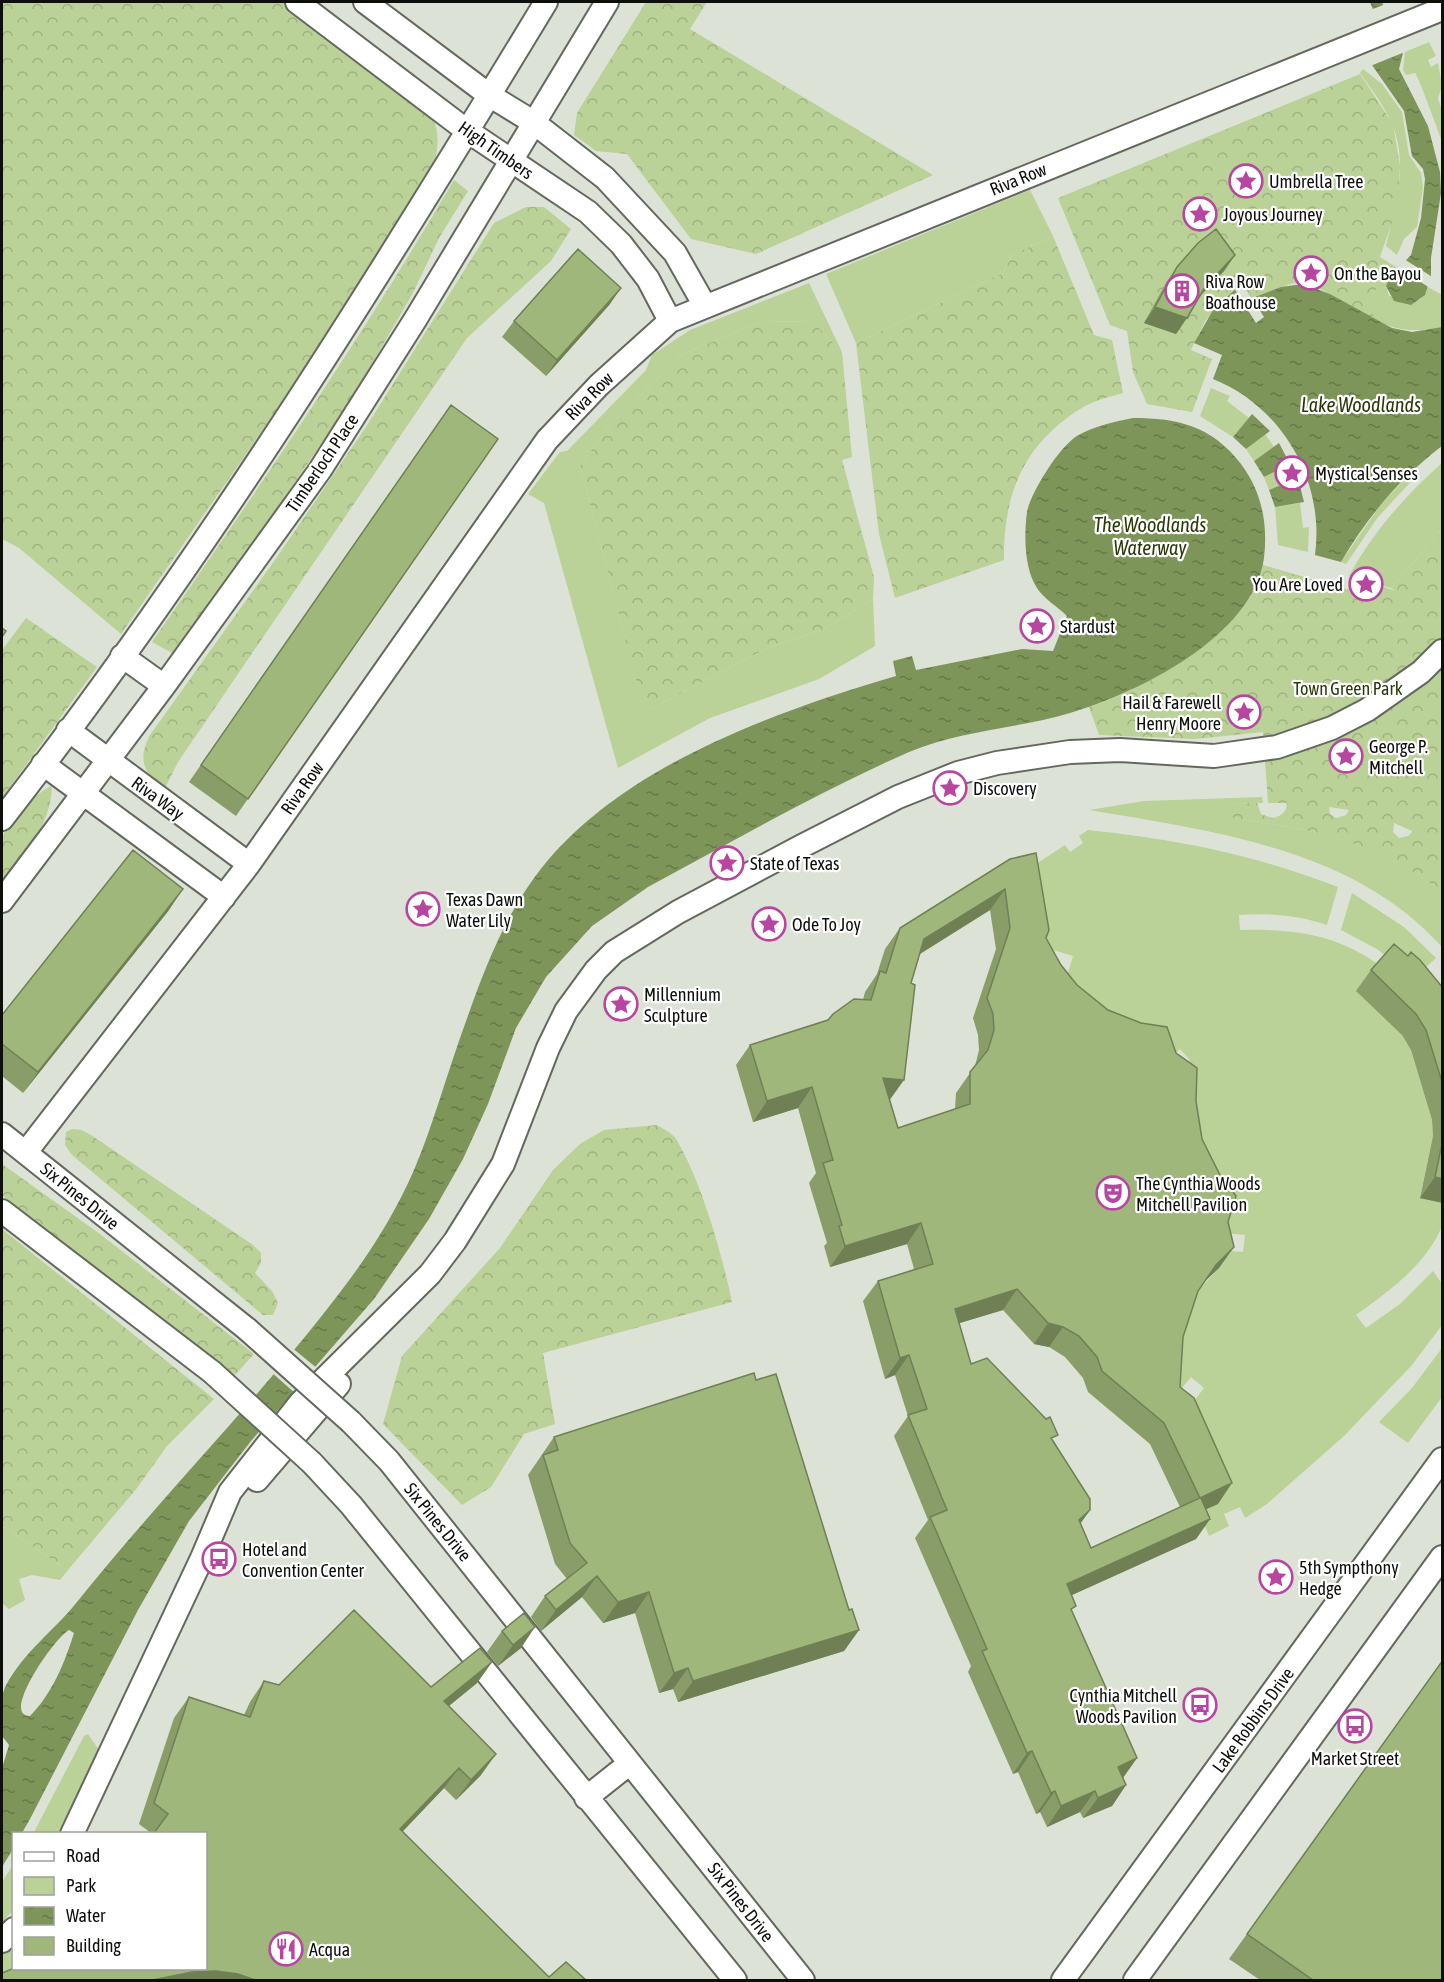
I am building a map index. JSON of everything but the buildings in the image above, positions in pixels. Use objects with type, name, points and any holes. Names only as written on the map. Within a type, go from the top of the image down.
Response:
[{"type":"street","name":"High Timbers","points":[[297,2],[466,130],[588,212],[621,244],[648,279],[670,321]]},
{"type":"street","points":[[365,2],[489,95],[533,122],[604,178],[675,253],[705,306]]},
{"type":"street","points":[[2,819],[122,656],[292,411],[546,2]]},
{"type":"street","name":"Timberloch Place","points":[[2,901],[108,762],[320,470],[608,2]]},
{"type":"street","name":"Riva Row","points":[[26,1152],[249,864],[548,440],[599,385],[670,321],[812,266],[1039,171],[1443,9]]},
{"type":"street","points":[[72,1832],[202,1558],[223,1503],[254,1459],[328,1373],[430,1274],[475,1212],[503,1164],[548,1048],[566,1011],[596,970],[614,952],[640,934],[863,814],[957,773],[998,763],[1070,752],[1120,750],[1214,756],[1277,747],[1332,728],[1367,710],[1404,685],[1443,651]]},
{"type":"street","points":[[122,656],[164,686]]},
{"type":"street","name":"Riva Way","points":[[68,730],[108,762],[249,864]]},
{"type":"street","points":[[43,765],[224,897]]},
{"type":"street","name":"Six Pines Drive","points":[[2,1134],[247,1329],[351,1422],[396,1470],[802,1980]]},
{"type":"street","points":[[2,1211],[212,1372],[312,1463],[351,1505],[735,1980]]},
{"type":"street","name":"Lake Robbins Drive","points":[[1063,1980],[1443,1459]]},
{"type":"street","points":[[1135,1980],[1443,1557]]},
{"type":"street","points":[[586,1798],[630,1763]]},
{"type":"green space","points":[[2,2],[287,2],[432,114],[436,127],[437,151],[434,164],[278,408],[121,634],[19,548],[2,539]]},
{"type":"green space","points":[[646,2],[707,2],[690,29],[933,175],[756,254],[691,239],[627,154],[596,151],[574,135],[577,113]]},
{"type":"green space","points":[[1429,42],[1436,56],[1428,60],[1431,67],[1438,63],[1442,86],[1438,98],[1442,111],[1442,141],[1417,76],[1415,73],[1406,75],[1403,70],[1405,52]]},
{"type":"green space","points":[[1363,69],[1382,84],[1402,112],[1409,155],[1421,173],[1423,187],[1417,227],[1404,239],[1397,255],[1386,246],[1399,185],[1400,154],[1392,124],[1378,98],[1360,73]]},
{"type":"green space","points":[[1360,74],[1393,124],[1400,166],[1397,208],[1380,257],[1373,318],[1315,286],[1293,283],[1252,298],[1223,299],[1205,321],[1191,350],[1212,359],[1192,412],[1147,404],[1133,372],[1127,331],[1110,325],[1058,198]]},
{"type":"green space","points":[[454,180],[468,191],[439,238],[413,293],[349,403],[246,554],[172,653],[152,642],[345,356]]},
{"type":"green space","points":[[1030,190],[1053,236],[1012,255],[1003,273],[856,343],[826,274]]},
{"type":"green space","points":[[526,207],[544,207],[571,229],[551,261],[467,338],[178,762],[164,790],[147,772],[143,759],[150,735],[366,427],[494,223]]},
{"type":"green space","points":[[1053,236],[1094,335],[1112,340],[1123,393],[1095,401],[1080,409],[1060,423],[1031,455],[1020,474],[1007,514],[1004,560],[895,598],[879,534],[856,343],[1003,273],[1012,255]]},
{"type":"green space","points":[[1380,257],[1399,269],[1390,277],[1386,286],[1389,296],[1420,300],[1428,287],[1442,295],[1442,327],[1425,330],[1396,328],[1371,318],[1330,294]]},
{"type":"green space","points":[[809,283],[842,352],[812,321],[760,322],[683,354],[608,427],[580,466],[642,702],[651,709],[769,647],[827,628],[873,599],[875,646],[819,679],[710,718],[618,768],[544,503],[528,494],[560,452],[567,451],[646,370],[652,355],[690,330]]},
{"type":"green space","points":[[812,321],[842,352],[852,457],[842,460],[874,577],[873,599],[827,628],[769,647],[651,709],[642,703],[580,466],[608,427],[683,354],[760,322]]},
{"type":"green space","points":[[1211,388],[1230,396],[1227,401],[1249,418],[1233,437],[1200,416]]},
{"type":"green space","points":[[1265,434],[1274,447],[1254,461],[1246,449]]},
{"type":"green space","points":[[1442,463],[1442,529],[1391,588],[1349,576],[1368,544],[1391,515]]},
{"type":"green space","points":[[1286,466],[1293,480],[1269,490],[1264,477]]},
{"type":"green space","points":[[1414,469],[1418,474],[1378,517],[1346,564],[1341,562],[1379,507]]},
{"type":"green space","points":[[1300,503],[1303,528],[1309,527],[1308,552],[1278,545],[1275,507]]},
{"type":"green space","name":"Town Green Park","points":[[1442,529],[1442,891],[1389,859],[1340,839],[1314,832],[1228,817],[1228,804],[1257,803],[1261,814],[1272,818],[1280,815],[1286,809],[1287,803],[1268,803],[1263,732],[1195,739],[1099,735],[1089,707],[1140,686],[1194,654],[1239,613],[1254,590],[1263,565],[1377,598],[1384,587],[1395,591],[1391,588]],"holes":[[[1329,807],[1349,810],[1346,815],[1336,818],[1330,814]],[[1394,823],[1412,831],[1412,832],[1408,836],[1399,838],[1393,832]]]},
{"type":"green space","points":[[26,618],[97,667],[2,798],[2,650]]},
{"type":"green space","points":[[52,786],[42,827],[2,886],[1,850],[4,833],[15,817],[31,801]]},
{"type":"green space","points":[[1262,797],[1263,803],[1228,804],[1228,817],[1314,832],[1340,839],[1390,859],[1442,891],[1442,947],[1407,914],[1367,887],[1324,866],[1279,849],[1232,836],[1089,810],[1144,801]]},
{"type":"green space","points":[[1088,830],[1154,838],[1215,850],[1306,875],[1338,887],[1327,925],[1284,915],[1239,915],[1240,930],[1295,932],[1312,935],[1346,946],[1379,965],[1402,1035],[1411,1050],[1432,1120],[1433,1136],[1420,1197],[1442,1203],[1442,1226],[1427,1253],[1417,1265],[1393,1287],[1356,1315],[1366,1328],[1400,1304],[1433,1271],[1442,1284],[1442,1325],[1412,1365],[1344,1436],[1267,1504],[1245,1518],[1240,1507],[1224,1514],[1229,1526],[1209,1536],[1199,1513],[1218,1504],[1180,1419],[1204,1388],[1191,1377],[1178,1393],[1167,1384],[1198,1291],[1219,1268],[1221,1250],[1243,1252],[1245,1235],[1223,1233],[1174,1074],[1190,1060],[1180,1049],[1164,1063],[1126,1044],[1067,976],[1073,956],[1033,944],[1021,874],[1065,845],[1070,852],[1083,843],[1079,836]]},
{"type":"green space","points":[[1352,893],[1404,927],[1436,958],[1414,978],[1377,949],[1341,930]]},
{"type":"green space","points":[[657,1125],[676,1139],[694,1175],[723,1262],[732,1302],[543,1353],[555,1424],[524,1434],[491,1487],[462,1505],[383,1424],[402,1356],[500,1248],[553,1170],[580,1144],[604,1130]]},
{"type":"green space","points":[[72,1129],[91,1135],[253,1245],[261,1253],[261,1263],[255,1273],[272,1291],[278,1303],[273,1315],[263,1315],[72,1155],[65,1145],[66,1132]]},
{"type":"green space","points":[[2,1164],[100,1234],[254,1354],[235,1375],[2,1195]]},
{"type":"green space","points":[[2,1229],[214,1399],[167,1446],[137,1488],[68,1570],[2,1526]]},
{"type":"green space","points":[[1442,1348],[1442,1397],[1408,1443],[1379,1422],[1412,1388]]},
{"type":"green space","points":[[2,1526],[68,1570],[60,1580],[32,1575],[19,1579],[25,1600],[9,1609],[2,1603]]},
{"type":"green space","points":[[88,1734],[99,1750],[60,1832],[34,1832],[84,1736]]},
{"type":"green space","points":[[12,1867],[12,1911],[2,1923],[2,1882]]},
{"type":"green space","points":[[12,1946],[12,1970],[2,1980],[2,1954]]},
{"type":"water","points":[[1370,2],[1382,2],[1403,53],[1399,69],[1428,126],[1440,172],[1441,193],[1431,258],[1431,276],[1425,295],[1411,305],[1394,301],[1386,286],[1390,277],[1411,255],[1421,218],[1425,179],[1423,169],[1412,156],[1404,111],[1372,65],[1391,57]]},
{"type":"water","name":"Lake Woodlands","points":[[1242,283],[1252,298],[1281,287],[1303,284],[1330,294],[1392,328],[1412,332],[1442,327],[1442,446],[1399,484],[1362,529],[1341,562],[1315,555],[1316,528],[1313,501],[1306,475],[1294,450],[1279,428],[1260,408],[1238,392],[1213,379],[1222,355],[1194,343],[1213,310]]},
{"type":"water","points":[[1252,414],[1270,431],[1246,449],[1233,437]]},
{"type":"water","name":"The Woodlands Waterway","points":[[1133,418],[1179,423],[1206,433],[1230,451],[1241,464],[1259,497],[1264,521],[1265,545],[1264,558],[1256,586],[1239,612],[1216,636],[1159,676],[1097,704],[1070,713],[948,739],[909,752],[810,800],[648,887],[592,926],[546,977],[516,1028],[488,1104],[463,1159],[429,1219],[374,1299],[251,1441],[189,1521],[138,1610],[30,1819],[23,1832],[12,1832],[12,1851],[2,1867],[2,1768],[9,1745],[2,1736],[2,1696],[5,1687],[21,1662],[68,1613],[284,1362],[318,1321],[368,1253],[393,1213],[414,1170],[486,967],[512,912],[534,878],[567,840],[606,806],[650,776],[747,727],[896,676],[893,661],[912,656],[916,670],[1022,649],[1053,651],[1067,616],[1040,592],[1033,580],[1027,561],[1025,541],[1027,512],[1034,493],[1062,450],[1077,436],[1104,425]],"holes":[[[69,1630],[74,1633],[62,1666],[38,1707],[30,1716],[22,1713],[21,1704],[33,1676],[52,1647]]]},
{"type":"water","points":[[1279,443],[1290,464],[1264,477],[1254,461]]},
{"type":"water","points":[[1298,478],[1304,502],[1275,507],[1269,490]]},
{"type":"pier","points":[[1386,4],[1405,52],[1370,66],[1371,63],[1387,56],[1370,10]]},
{"type":"pier","points":[[1404,259],[1434,278],[1430,288],[1397,267]]},
{"type":"pier","points":[[1242,283],[1264,317],[1256,323],[1234,288]]},
{"type":"pier","points":[[291,1347],[318,1369],[296,1394],[270,1371]]},
{"type":"place","name":"Umbrella Tree","points":[[1246,181]]},
{"type":"place","name":"Joyous Journey","points":[[1200,214]]},
{"type":"place","name":"On the Bayou","points":[[1311,273]]},
{"type":"place","name":"Riva Row Boathouse","points":[[1182,291]]},
{"type":"place","name":"Mystical Senses","points":[[1292,473]]},
{"type":"place","name":"You Are Loved","points":[[1366,584]]},
{"type":"place","name":"Stardust","points":[[1037,626]]},
{"type":"place","name":"Hail & Farewell Henry Moore","points":[[1244,712]]},
{"type":"place","name":"George P. Mitchell","points":[[1346,756]]},
{"type":"place","name":"Discovery","points":[[950,788]]},
{"type":"place","name":"State of Texas","points":[[727,863]]},
{"type":"place","name":"Texas Dawn Water Lily","points":[[423,909]]},
{"type":"place","name":"Ode To Joy","points":[[769,924]]},
{"type":"place","name":"Millennium Sculpture","points":[[621,1004]]},
{"type":"place","name":"The Cynthia Woods Mitchell Pavilion","points":[[1113,1193]]},
{"type":"place","name":"Hotel and Convention Center","points":[[219,1559]]},
{"type":"place","name":"5th Sympthony Hedge","points":[[1276,1577]]},
{"type":"place","name":"Cynthia Mitchell Woods Pavilion","points":[[1200,1705]]},
{"type":"place","name":"Market Street","points":[[1355,1726]]},
{"type":"place","name":"Acqua","points":[[286,1949]]}]
